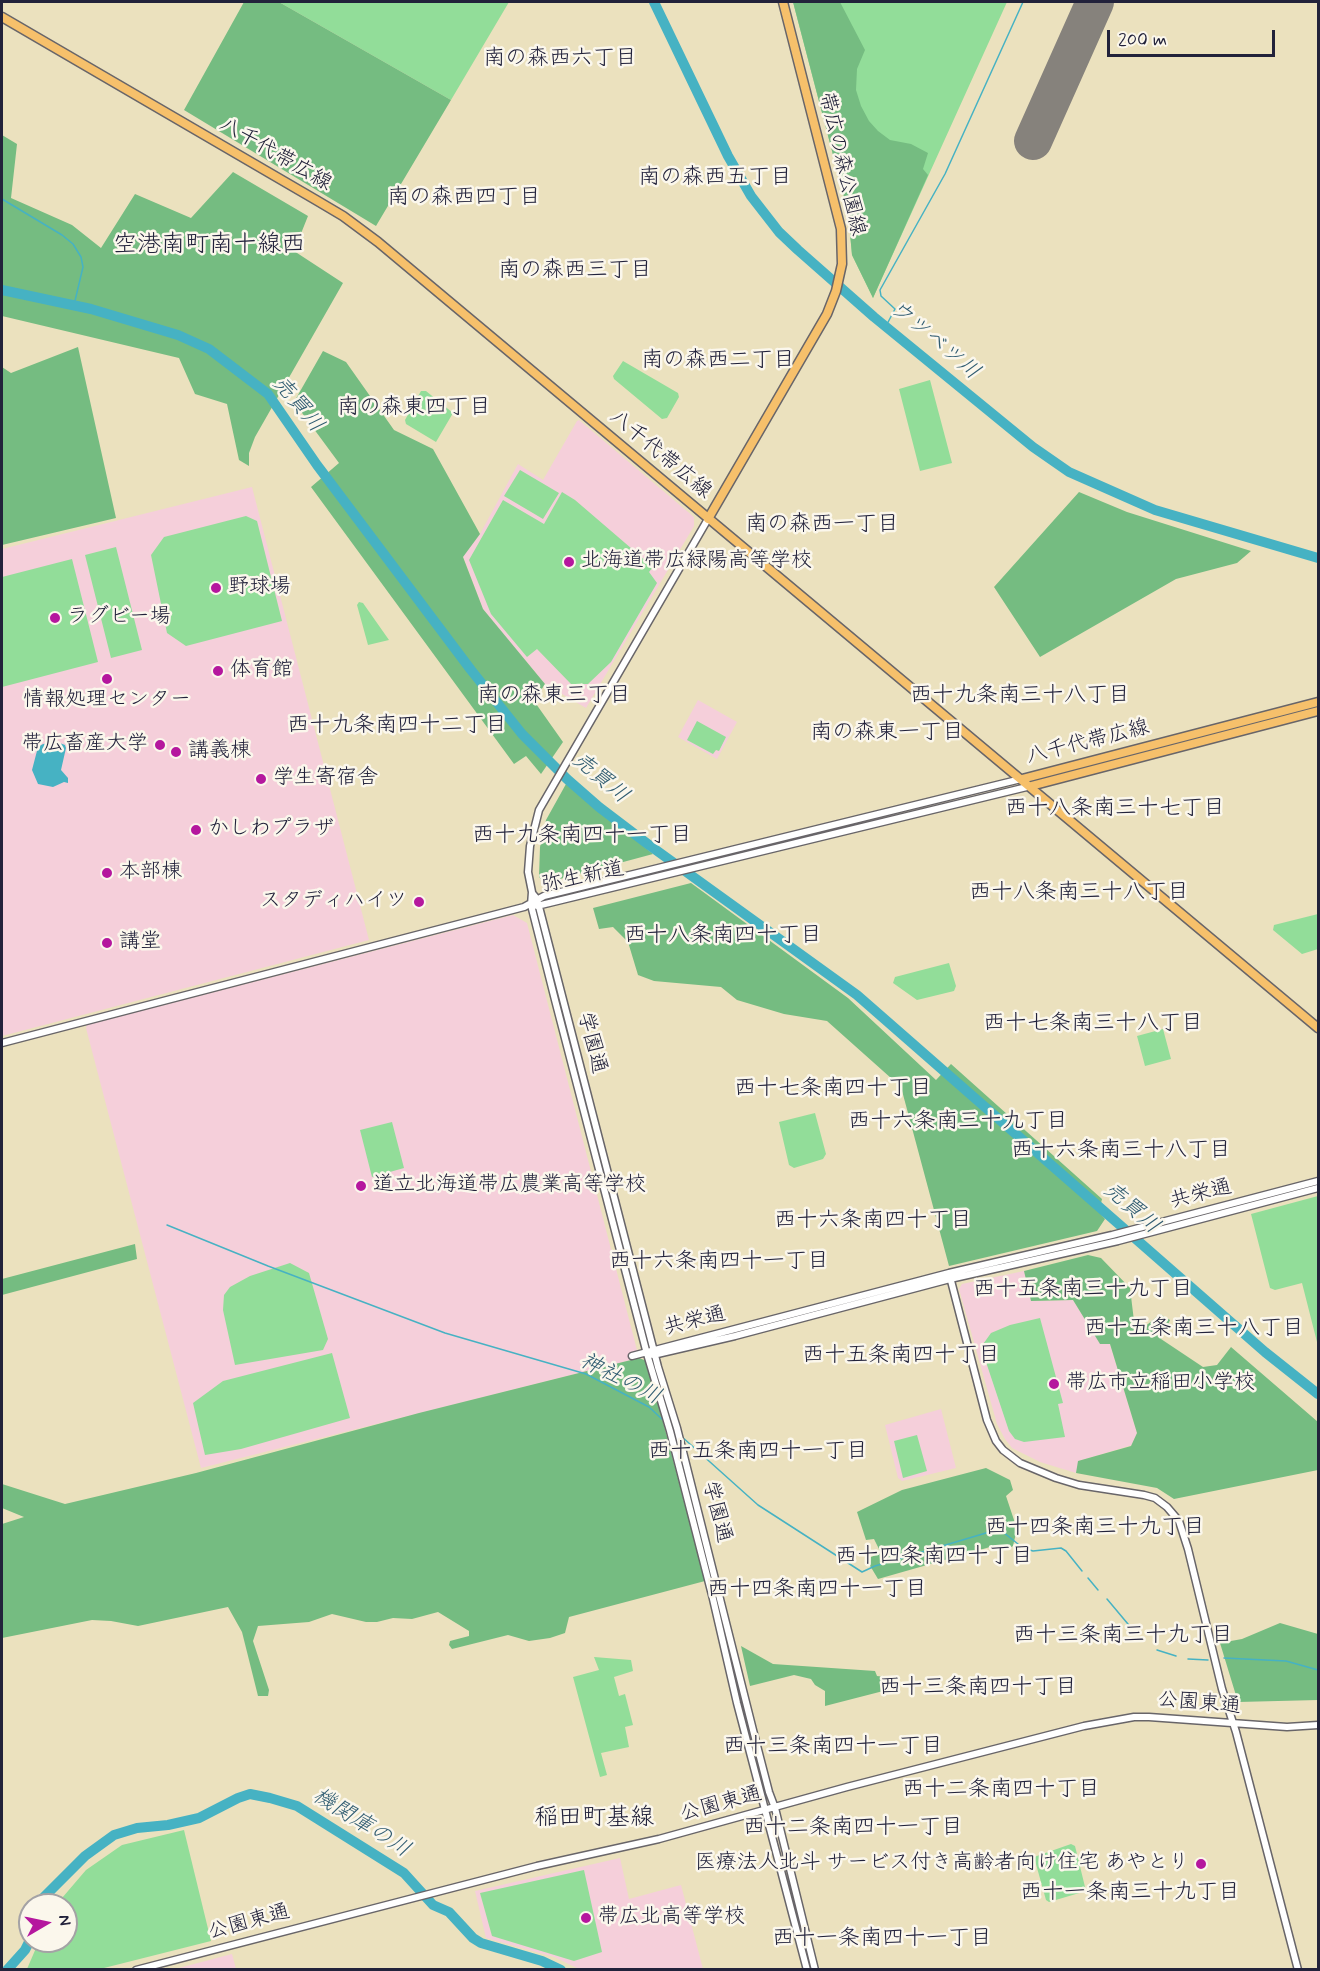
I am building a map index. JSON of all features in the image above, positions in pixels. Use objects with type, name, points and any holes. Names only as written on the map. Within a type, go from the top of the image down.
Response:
[{"type":"main road","name":"帯広の森公園線","points":[[708,519],[821,325],[836,291],[843,257],[841,229],[783,2]]},
{"type":"main road","name":"八千代帯広線","points":[[2,17],[343,216],[378,242],[1022,779],[1318,702]]},
{"type":"main road","name":"八千代帯広線","points":[[1031,786],[1318,711]]},
{"type":"main road","points":[[1022,779],[1318,1028]]},
{"type":"street","name":"学園通","points":[[708,519],[539,810],[530,846],[528,872],[532,892],[531,905],[651,1353],[677,1428],[753,1730],[775,1808],[814,1970]]},
{"type":"street","name":"弥生新道","points":[[531,905],[698,858],[1022,779]]},
{"type":"street","name":"弥生新道","points":[[538,903],[668,876],[1031,786]]},
{"type":"street","name":"学園通","points":[[532,892],[538,903],[740,1713],[807,1970]]},
{"type":"street","points":[[2,1043],[531,905]]},
{"type":"street","name":"共栄通","points":[[632,1356],[1318,1181]]},
{"type":"street","name":"共栄通","points":[[950,1276],[1118,1241],[1318,1188]]},
{"type":"street","points":[[950,1276],[987,1420],[996,1441],[1003,1450],[1020,1462],[1056,1478],[1079,1485],[1144,1494],[1162,1502],[1174,1514],[1185,1540],[1298,1970]]},
{"type":"street","name":"公園東通","points":[[136,1970],[537,1866],[659,1839],[950,1760],[1109,1720],[1149,1717],[1287,1727],[1318,1725]]},
{"type":"shaded area","name":"北海道帯広緑陽高等学校","points":[[579,420],[694,517],[694,526],[586,708],[545,684],[483,609],[463,556],[480,534],[518,464],[543,480]]},
{"type":"shaded area","name":"帯広畜産大学","points":[[252,487],[369,940],[2,1036],[2,549]]},
{"type":"shaded area","points":[[698,700],[737,722],[717,759],[678,737]]},
{"type":"shaded area","name":"道立北海道帯広農業高等学校","points":[[513,915],[527,923],[639,1358],[201,1468],[87,1025]]},
{"type":"shaded area","name":"帯広市立稲田小学校","points":[[1024,1271],[1032,1301],[1073,1300],[1100,1343],[1110,1344],[1137,1433],[1132,1445],[1079,1461],[1076,1473],[1040,1462],[1012,1448],[1005,1439],[997,1424],[959,1289],[962,1284]]},
{"type":"shaded area","points":[[941,1409],[956,1468],[902,1481],[898,1478],[885,1425]]},
{"type":"shaded area","name":"帯広北高等学校","points":[[620,1858],[629,1899],[681,1885],[703,1969],[579,1969],[554,1957],[486,1938],[475,1891]]},
{"type":"shaded area","points":[[232,1954],[236,1969],[175,1969]]},
{"type":"green space","points":[[244,2],[279,2],[451,100],[376,226],[184,110]]},
{"type":"green space","points":[[279,2],[509,2],[451,100]]},
{"type":"green space","points":[[793,2],[1007,2],[873,298],[852,255],[848,212]]},
{"type":"green space","points":[[793,2],[840,2],[865,50],[857,69],[856,90],[869,121],[890,140],[911,144],[928,153],[923,169],[928,175],[873,298],[852,255],[848,212]]},
{"type":"green space","points":[[2,135],[17,144],[11,198],[72,225],[101,248],[135,194],[191,218],[233,172],[308,216],[294,251],[343,283],[255,437],[249,453],[249,466],[239,460],[227,404],[195,394],[179,358],[2,316]]},
{"type":"green space","points":[[78,347],[116,518],[2,545],[2,367],[11,373]]},
{"type":"green space","points":[[323,351],[346,362],[394,430],[433,449],[480,534],[463,557],[483,609],[545,684],[534,701],[563,742],[541,774],[526,756],[514,764],[311,487],[339,463],[294,402]]},
{"type":"green space","points":[[623,361],[678,393],[679,397],[667,418],[662,419],[614,379],[613,376]]},
{"type":"green space","points":[[930,380],[952,463],[920,471],[899,389]]},
{"type":"green space","points":[[421,391],[426,391],[453,413],[436,442],[406,424],[405,420]]},
{"type":"green space","points":[[520,470],[559,493],[543,519],[504,496]]},
{"type":"green space","name":"北海道帯広緑陽高等学校","points":[[562,492],[575,500],[653,567],[649,572],[657,583],[611,662],[588,684],[571,684],[537,649],[527,657],[491,614],[469,560],[503,500],[544,524]]},
{"type":"green space","points":[[1079,492],[1127,512],[1251,551],[1237,563],[1176,579],[1040,657],[994,587]]},
{"type":"green space","name":"野球場","points":[[246,516],[257,521],[282,621],[186,646],[167,633],[151,555],[164,537]]},
{"type":"green space","points":[[116,547],[142,650],[111,658],[85,555]]},
{"type":"green space","name":"ラグビー場","points":[[72,559],[98,662],[2,687],[2,577]]},
{"type":"green space","points":[[359,602],[363,603],[389,640],[368,645],[357,605]]},
{"type":"green space","points":[[697,721],[726,737],[719,751],[716,750],[713,754],[687,740]]},
{"type":"green space","points":[[566,784],[653,854],[545,883],[539,877],[540,847],[546,820]]},
{"type":"green space","points":[[691,883],[848,998],[936,1080],[951,1064],[1102,1199],[1099,1212],[1105,1219],[1097,1231],[949,1266],[901,1087],[827,1021],[784,1014],[737,1000],[721,987],[654,981],[638,975],[628,942],[613,927],[599,929],[593,908]]},
{"type":"green space","points":[[1318,914],[1318,949],[1302,954],[1273,930],[1274,925]]},
{"type":"green space","points":[[949,963],[956,986],[954,991],[917,1000],[893,983],[895,977]]},
{"type":"green space","points":[[1163,1029],[1171,1059],[1145,1066],[1137,1036]]},
{"type":"green space","points":[[815,1113],[826,1154],[823,1159],[794,1168],[789,1165],[779,1122]]},
{"type":"green space","points":[[392,1122],[404,1168],[372,1177],[360,1130]]},
{"type":"green space","points":[[1318,1196],[1317,1342],[1302,1283],[1275,1290],[1270,1288],[1251,1214]]},
{"type":"green space","points":[[135,1244],[137,1259],[2,1295],[2,1279]]},
{"type":"green space","points":[[1088,1255],[1101,1258],[1130,1288],[1134,1321],[1142,1329],[1160,1314],[1170,1320],[1161,1339],[1203,1367],[1217,1365],[1231,1347],[1318,1422],[1318,1470],[1174,1499],[1157,1488],[1076,1473],[1078,1461],[1131,1446],[1137,1433],[1110,1344],[1100,1344],[1073,1300],[1031,1301],[1024,1271]]},
{"type":"green space","points":[[290,1263],[309,1273],[328,1339],[323,1350],[235,1365],[223,1310],[224,1295],[230,1287],[250,1276]]},
{"type":"green space","points":[[1040,1318],[1063,1403],[1058,1404],[1065,1437],[1024,1442],[1015,1439],[1009,1431],[981,1347],[991,1333],[1010,1325]]},
{"type":"green space","points":[[332,1353],[350,1418],[241,1449],[205,1455],[193,1403],[223,1381]]},
{"type":"green space","points":[[639,1358],[647,1361],[705,1581],[569,1617],[565,1633],[550,1638],[529,1641],[508,1635],[452,1649],[449,1645],[450,1641],[469,1636],[469,1631],[438,1612],[412,1619],[393,1618],[377,1622],[366,1622],[332,1614],[309,1622],[258,1626],[253,1641],[269,1690],[268,1696],[258,1696],[242,1632],[228,1607],[138,1626],[92,1620],[2,1638],[2,1524],[24,1517],[2,1508],[2,1484],[65,1504],[196,1473],[419,1413]]},
{"type":"green space","points":[[917,1435],[927,1471],[903,1478],[894,1441]]},
{"type":"green space","points":[[986,1468],[1010,1480],[1013,1490],[1006,1496],[1017,1529],[1013,1546],[1006,1550],[997,1545],[878,1579],[866,1559],[881,1553],[874,1539],[866,1540],[857,1512],[902,1490]]},
{"type":"green space","points":[[1280,1623],[1318,1634],[1318,1700],[1238,1702],[1220,1643],[1242,1639]]},
{"type":"green space","points":[[741,1646],[773,1664],[875,1671],[877,1676],[893,1678],[895,1685],[891,1689],[825,1706],[825,1691],[815,1685],[811,1679],[794,1675],[750,1686]]},
{"type":"green space","points":[[594,1657],[631,1660],[633,1671],[614,1677],[619,1696],[625,1694],[633,1725],[625,1727],[629,1747],[601,1753],[607,1775],[600,1777],[573,1677],[599,1670]]},
{"type":"green space","points":[[184,1830],[211,1941],[100,1969],[27,1969],[34,1953],[78,1953],[78,1893],[66,1893],[86,1870],[122,1845]]},
{"type":"green space","points":[[1071,1844],[1075,1846],[1086,1891],[1049,1902],[1046,1900],[1034,1857]]},
{"type":"green space","points":[[584,1870],[602,1952],[574,1961],[492,1936],[480,1893]]},
{"type":"water","points":[[57,742],[65,745],[66,748],[61,770],[68,778],[68,783],[64,782],[53,787],[38,784],[32,770],[38,747]]},
{"type":"waterway","name":"ウツベツ川","points":[[654,2],[728,156],[751,196],[779,232],[874,317],[1033,447],[1069,472],[1155,510],[1318,558]]},
{"type":"waterway","points":[[886,326],[895,309],[881,296],[880,290],[945,174],[1023,2]]},
{"type":"waterway","points":[[2,199],[73,244],[81,257],[83,267],[74,305]]},
{"type":"waterway","name":"売買川","points":[[2,290],[91,309],[178,335],[209,349],[268,394],[317,465],[471,670],[522,734],[567,779],[649,845],[857,995],[1265,1352],[1318,1394]]},
{"type":"waterway","name":"神社の川","points":[[167,1225],[445,1333],[586,1374],[649,1407],[664,1421]]},
{"type":"waterway","name":"神社の川","points":[[681,1436],[758,1505],[862,1572],[875,1566],[996,1530],[1003,1532],[1023,1548],[1033,1551],[1061,1548],[1082,1571]]},
{"type":"waterway","name":"神社の川","points":[[1088,1578],[1098,1590]]},
{"type":"waterway","name":"神社の川","points":[[1107,1599],[1133,1630]]},
{"type":"waterway","name":"神社の川","points":[[1157,1650],[1176,1656]]},
{"type":"waterway","name":"神社の川","points":[[1224,1658],[1286,1661],[1318,1670]]},
{"type":"waterway","name":"神社の川","points":[[1188,1659],[1208,1660]]},
{"type":"waterway","name":"機関庫の川","points":[[48,1893],[85,1856],[114,1835],[137,1828],[168,1825],[199,1818],[250,1794],[297,1806],[404,1873],[433,1905],[449,1912],[473,1938],[481,1943],[542,1961],[561,1970]]},
{"type":"waterway","name":"機関庫の川","points":[[7,1970],[22,1953]]},
{"type":"runway","points":[[1033,141],[1095,2]]},
{"type":"place","name":"北海道帯広緑陽高等学校","points":[[569,562]]},
{"type":"place","name":"野球場","points":[[216,588]]},
{"type":"place","name":"ラグビー場","points":[[55,618]]},
{"type":"place","name":"体育館","points":[[218,671]]},
{"type":"place","name":"情報処理センター","points":[[107,679]]},
{"type":"place","name":"帯広畜産大学","points":[[160,745]]},
{"type":"place","name":"講義棟","points":[[176,752]]},
{"type":"place","name":"学生寄宿舎","points":[[261,779]]},
{"type":"place","name":"かしわプラザ","points":[[196,830]]},
{"type":"place","name":"本部棟","points":[[107,873]]},
{"type":"place","name":"スタディハイツ","points":[[419,902]]},
{"type":"place","name":"講堂","points":[[107,943]]},
{"type":"place","name":"道立北海道帯広農業高等学校","points":[[361,1186]]},
{"type":"place","name":"帯広市立稲田小学校","points":[[1054,1384]]},
{"type":"place","name":"医療法人北斗 サービス付き高齢者向け住宅 あやとり","points":[[1201,1864]]},
{"type":"place","name":"帯広北高等学校","points":[[586,1918]]},
{"type":"district","name":"南の森西六丁目","points":[[560,59]]},
{"type":"district","name":"南の森西五丁目","points":[[715,178]]},
{"type":"district","name":"南の森西四丁目","points":[[464,198]]},
{"type":"district","name":"空港南町南十線西","points":[[209,246]]},
{"type":"district","name":"南の森西三丁目","points":[[575,271]]},
{"type":"district","name":"南の森西二丁目","points":[[718,361]]},
{"type":"district","name":"南の森東四丁目","points":[[414,408]]},
{"type":"district","name":"南の森西一丁目","points":[[822,525]]},
{"type":"district","name":"南の森東三丁目","points":[[554,696]]},
{"type":"district","name":"西十九条南三十八丁目","points":[[1020,696]]},
{"type":"district","name":"西十九条南四十二丁目","points":[[397,726]]},
{"type":"district","name":"南の森東一丁目","points":[[887,733]]},
{"type":"district","name":"西十八条南三十七丁目","points":[[1115,809]]},
{"type":"district","name":"西十九条南四十一丁目","points":[[582,836]]},
{"type":"district","name":"西十八条南三十八丁目","points":[[1079,893]]},
{"type":"district","name":"西十八条南四十丁目","points":[[723,936]]},
{"type":"district","name":"西十七条南三十八丁目","points":[[1093,1024]]},
{"type":"district","name":"西十七条南四十丁目","points":[[833,1089]]},
{"type":"district","name":"西十六条南三十九丁目","points":[[958,1122]]},
{"type":"district","name":"西十六条南三十八丁目","points":[[1121,1151]]},
{"type":"district","name":"西十六条南四十丁目","points":[[873,1221]]},
{"type":"district","name":"西十六条南四十一丁目","points":[[719,1262]]},
{"type":"district","name":"西十五条南三十九丁目","points":[[1083,1290]]},
{"type":"district","name":"西十五条南三十八丁目","points":[[1194,1329]]},
{"type":"district","name":"西十五条南四十丁目","points":[[901,1356]]},
{"type":"district","name":"西十五条南四十一丁目","points":[[758,1452]]},
{"type":"district","name":"西十四条南三十九丁目","points":[[1095,1528]]},
{"type":"district","name":"西十四条南四十丁目","points":[[934,1557]]},
{"type":"district","name":"西十四条南四十一丁目","points":[[817,1590]]},
{"type":"district","name":"西十三条南三十九丁目","points":[[1123,1636]]},
{"type":"district","name":"西十三条南四十丁目","points":[[978,1688]]},
{"type":"district","name":"西十三条南四十一丁目","points":[[833,1747]]},
{"type":"district","name":"西十二条南四十丁目","points":[[1001,1790]]},
{"type":"district","name":"稲田町基線","points":[[594,1819]]},
{"type":"district","name":"西十二条南四十一丁目","points":[[853,1828]]},
{"type":"district","name":"西十一条南三十九丁目","points":[[1130,1893]]},
{"type":"district","name":"西十一条南四十一丁目","points":[[882,1939]]}]
